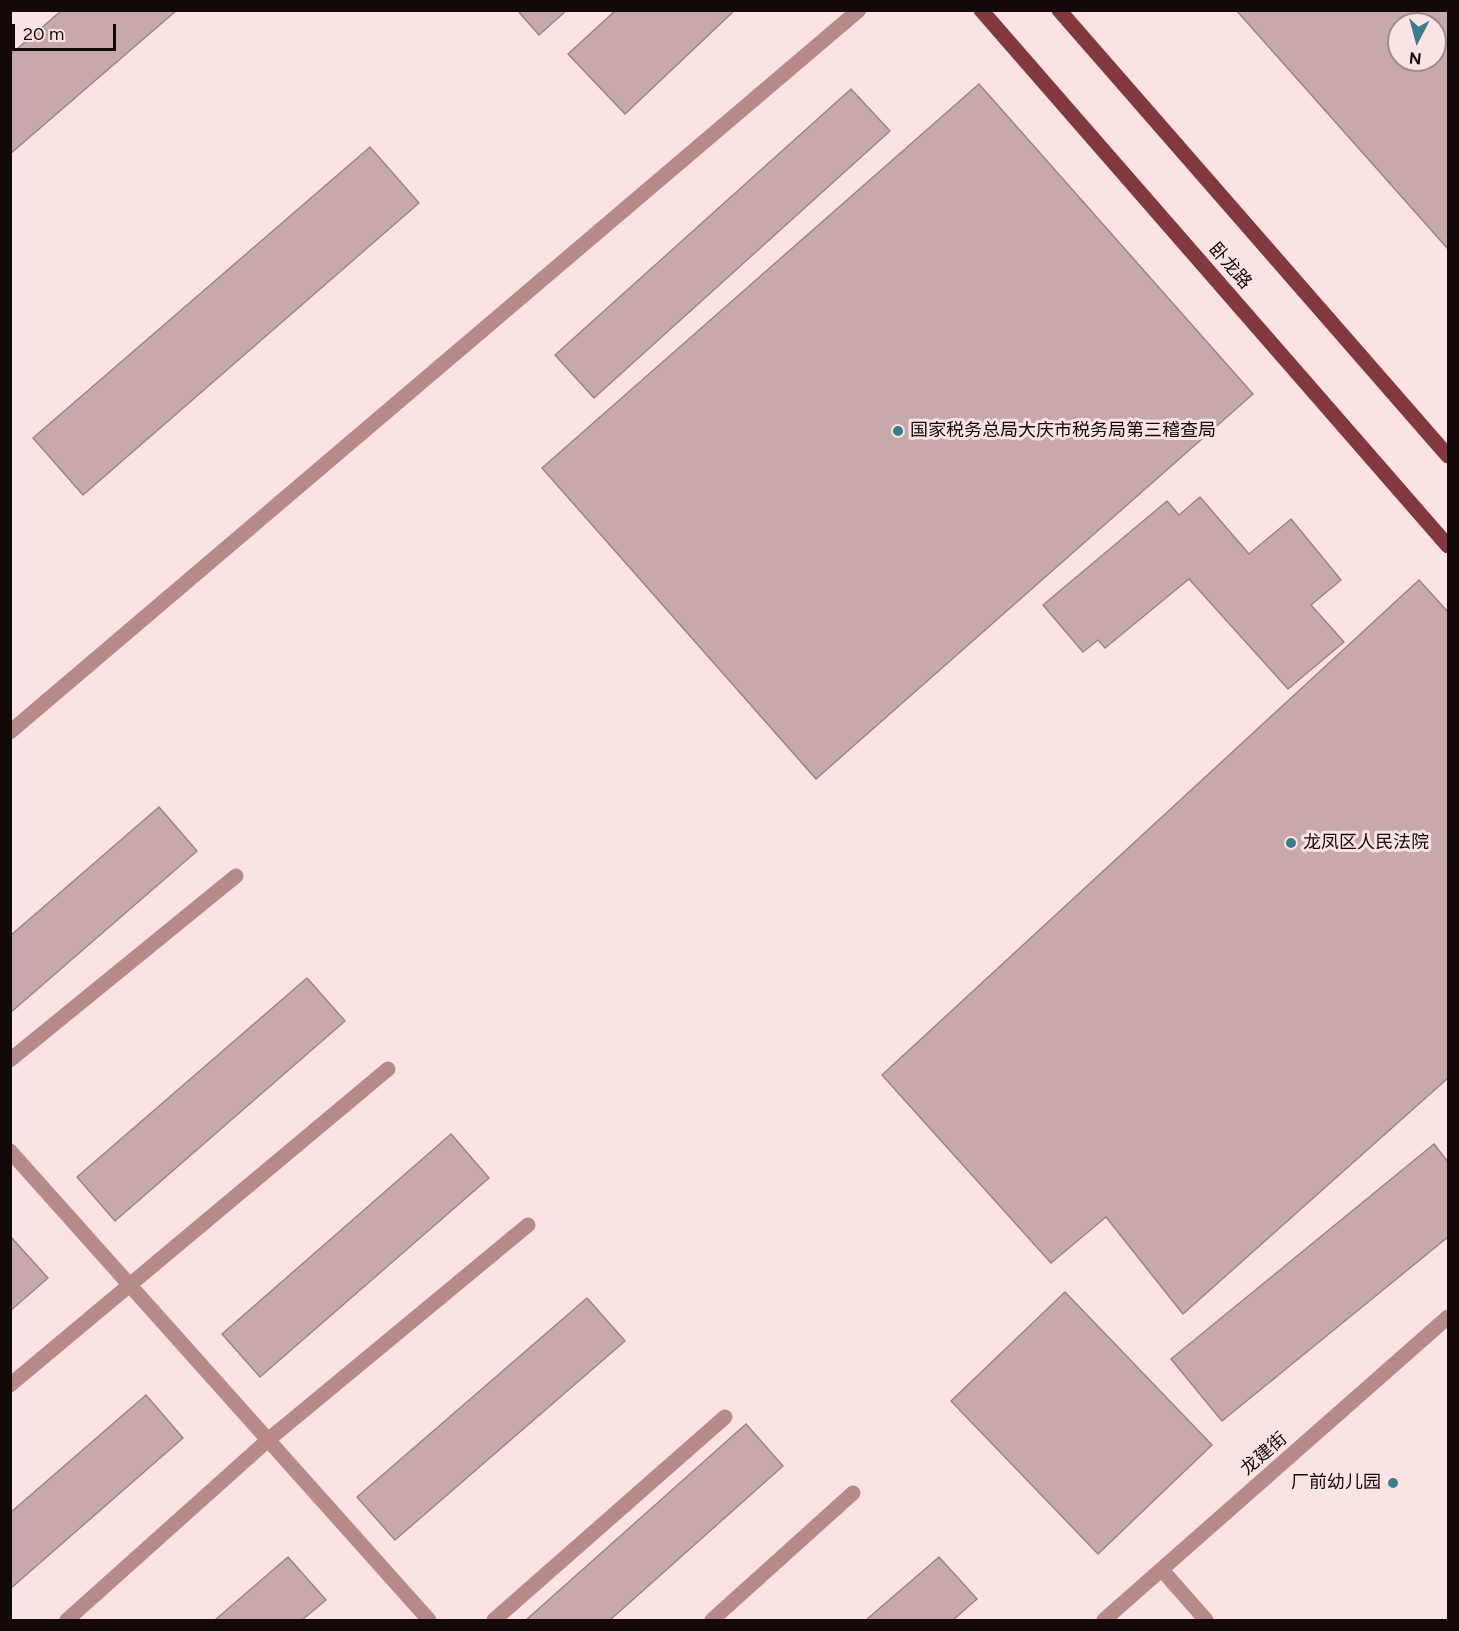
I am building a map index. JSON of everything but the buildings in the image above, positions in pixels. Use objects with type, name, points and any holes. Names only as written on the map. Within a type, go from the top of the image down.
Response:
[{"type":"main road","name":"卧龙路","points":[[981,10],[1449,546]]},
{"type":"main road","points":[[1059,10],[1449,456]]},
{"type":"street","points":[[10,732],[860,10]]},
{"type":"street","points":[[10,1060],[236,876]]},
{"type":"street","points":[[10,1385],[388,1069]]},
{"type":"street","points":[[10,1151],[429,1620]]},
{"type":"street","points":[[67,1620],[268,1440],[528,1224]]},
{"type":"street","name":"龙建街","points":[[1104,1620],[1449,1317]]},
{"type":"street","points":[[494,1620],[725,1417]]},
{"type":"street","points":[[712,1620],[853,1493]]},
{"type":"street","points":[[1162,1570],[1206,1620]]},
{"type":"place","name":"国家税务总局大庆市税务局第三稽查局","points":[[898,431]]},
{"type":"place","name":"龙凤区人民法院","points":[[1291,843]]},
{"type":"place","name":"厂前幼儿园","points":[[1393,1483]]}]
